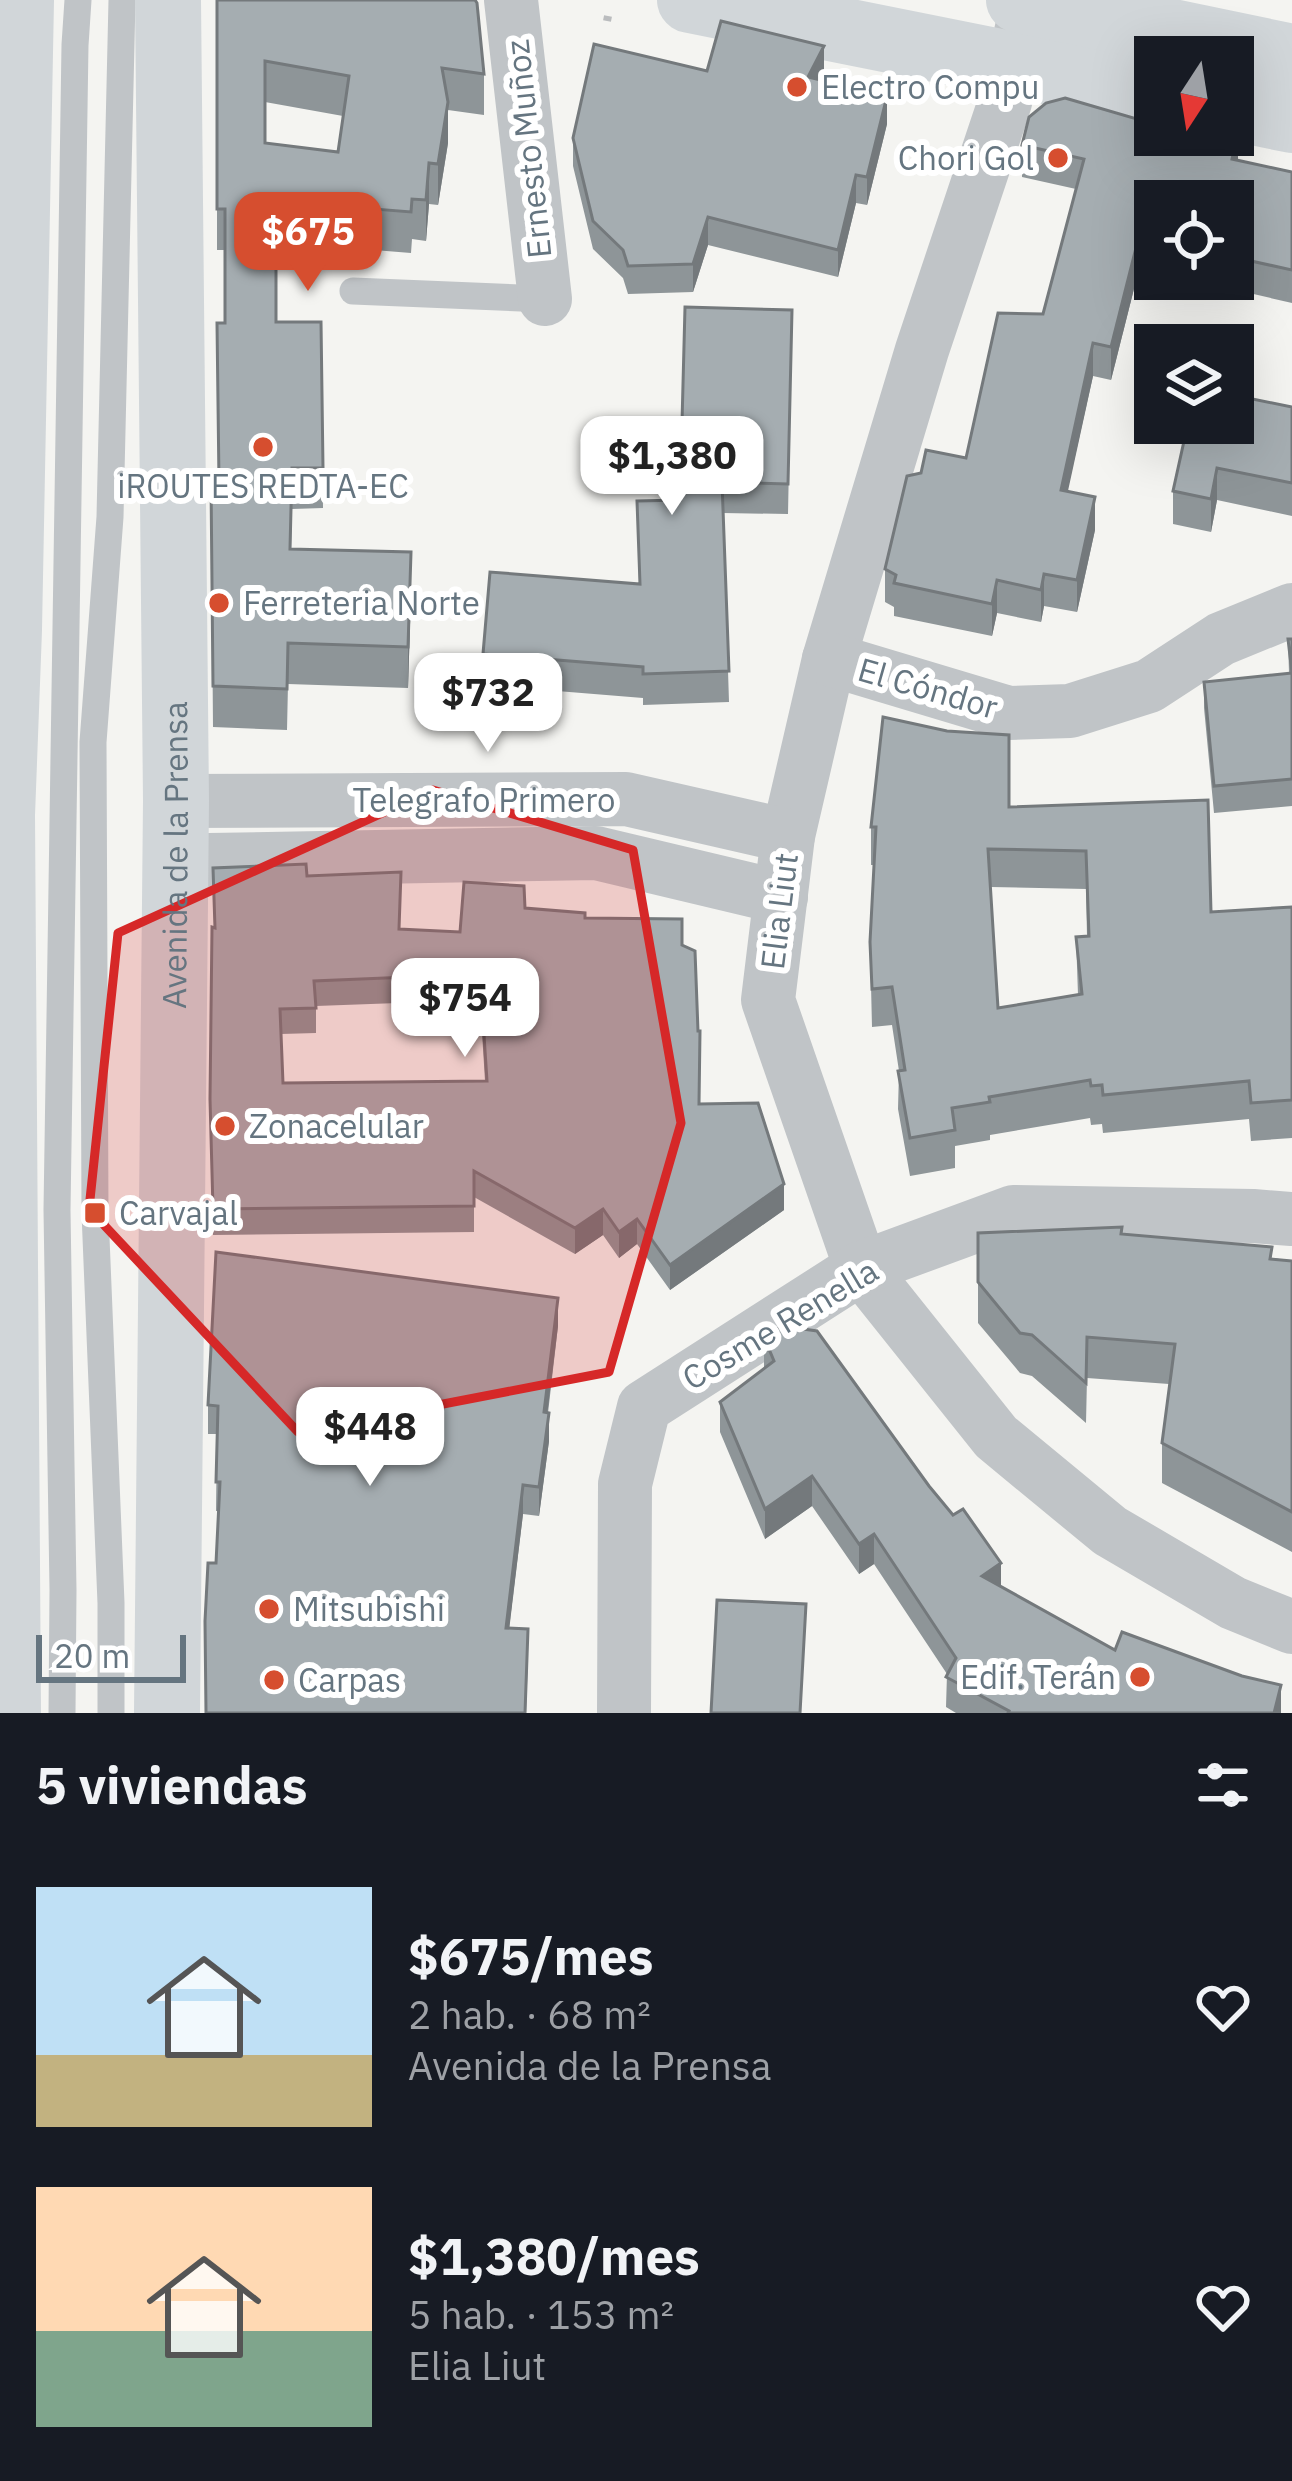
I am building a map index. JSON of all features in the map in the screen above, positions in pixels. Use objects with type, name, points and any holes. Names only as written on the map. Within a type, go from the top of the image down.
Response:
[{"type":"main road","points":[[8,1713],[1,815],[21,0]]},
{"type":"main road","name":"Avenida de la Prensa","points":[[167,1713],[176,832],[168,0]]},
{"type":"main road","points":[[691,0],[1134,88]]},
{"type":"main road","points":[[1023,1],[1292,57]]},
{"type":"main road","points":[[1254,112],[1292,120]]},
{"type":"street","name":"Ernesto Muñoz","points":[[511,0],[545,299]]},
{"type":"street","name":"Elia Liut","points":[[1023,1],[1016,64],[922,350],[829,659],[788,836],[768,1000],[861,1268],[996,1436],[1110,1531],[1233,1604],[1292,1628]]},
{"type":"street","name":"El Cóndor","points":[[829,659],[1009,712],[1070,711],[1149,686],[1221,639],[1292,610]]},
{"type":"street","name":"Telegrafo Primero","points":[[176,832],[626,800],[788,836]]},
{"type":"street","name":"Telegrafo Primero","points":[[176,832],[209,860],[596,853],[781,896]]},
{"type":"street","name":"Cosme Renella","points":[[625,1713],[625,1484],[644,1407],[861,1268],[1012,1212],[1292,1219]]},
{"type":"lane","points":[[62,1713],[57,1210],[78,0]]},
{"type":"lane","points":[[111,1713],[95,1213],[93,742],[110,517],[122,0]]},
{"type":"lane","points":[[353,291],[545,299]]},
{"type":"highlighted area","points":[[433,790],[633,850],[681,1123],[609,1372],[298,1432],[89,1209],[118,933]]},
{"type":"building","points":[[217,0],[475,0],[484,74],[442,68],[448,102],[438,164],[429,163],[426,200],[412,199],[411,212],[337,206],[336,218],[276,213],[276,322],[321,322],[323,468],[292,468],[290,549],[411,552],[408,647],[288,643],[287,689],[213,686],[211,482],[219,482],[217,323],[225,323],[225,209],[217,209]],"holes":[[[265,61],[349,76],[338,152],[265,143]]]},
{"type":"building","points":[[721,21],[824,46],[808,77],[887,96],[867,177],[856,175],[838,250],[708,217],[693,264],[628,266],[623,250],[593,221],[573,138],[594,44],[707,71]]},
{"type":"building","points":[[1065,98],[1134,118],[1134,156],[1233,156],[1292,172],[1292,270],[1254,262],[1254,180],[1134,180],[1134,256],[1111,347],[1093,343],[1061,490],[1095,497],[1077,580],[1044,574],[1041,590],[997,580],[992,604],[894,583],[896,575],[885,569],[907,476],[921,473],[926,450],[966,458],[998,313],[1043,314],[1084,159],[1022,145],[1029,117],[1046,103]]},
{"type":"building","points":[[685,307],[792,310],[788,484],[722,482],[729,671],[643,674],[643,667],[483,654],[490,572],[640,584],[637,501],[680,500]]},
{"type":"building","points":[[1254,399],[1292,407],[1292,483],[1217,468],[1211,499],[1173,491],[1183,444],[1254,444]]},
{"type":"building","points":[[1292,673],[1292,779],[1214,786],[1204,682]]},
{"type":"building","points":[[883,717],[947,731],[1009,735],[1009,807],[1208,800],[1211,912],[1292,907],[1292,1100],[1251,1103],[1249,1081],[1103,1095],[1102,1085],[1091,1086],[1090,1080],[952,1108],[955,1130],[910,1138],[898,1071],[905,1070],[892,987],[872,989],[876,827],[871,827]],"holes":[[[988,849],[1086,851],[1089,936],[1076,937],[1082,994],[998,1008]]]},
{"type":"building","points":[[306,864],[307,876],[401,872],[399,929],[460,932],[464,882],[524,886],[525,908],[585,913],[585,918],[682,919],[682,945],[695,951],[699,1104],[758,1103],[784,1184],[670,1265],[637,1219],[619,1232],[603,1209],[575,1228],[474,1171],[474,1206],[213,1209],[213,868]],"holes":[[[480,974],[487,1081],[283,1083],[280,1009],[316,1008],[314,981]]]},
{"type":"building","points":[[1122,1227],[1121,1234],[1272,1247],[1270,1259],[1292,1261],[1292,1512],[1162,1443],[1175,1344],[1087,1337],[1086,1383],[1032,1335],[1020,1333],[978,1282],[978,1233]]},
{"type":"building","points":[[216,1252],[558,1298],[539,1487],[523,1485],[506,1628],[528,1629],[525,1713],[206,1713],[208,1563],[216,1563],[220,1482],[216,1482],[218,1406],[208,1405]]},
{"type":"building","points":[[782,1326],[817,1331],[929,1486],[953,1515],[963,1509],[1001,1563],[982,1576],[1115,1650],[1122,1632],[1242,1676],[1281,1685],[1274,1713],[1008,1713],[946,1677],[956,1658],[874,1534],[859,1544],[812,1476],[765,1509],[720,1402],[774,1361],[764,1337]]},
{"type":"building","points":[[717,1600],[806,1604],[800,1713],[711,1713]]},
{"type":"place","name":"Electro Compu","points":[[797,87]]},
{"type":"place","name":"Chori Gol","points":[[1058,158]]},
{"type":"place","name":"iROUTES REDTA-EC","points":[[263,447]]},
{"type":"place","name":"Ferreteria Norte","points":[[219,603]]},
{"type":"place","name":"Zonacelular","points":[[225,1126]]},
{"type":"place","name":"Carvajal","points":[[95,1213]]},
{"type":"place","name":"Mitsubishi","points":[[269,1609]]},
{"type":"place","name":"Edif. Terán","points":[[1140,1677]]},
{"type":"place","name":"Carpas","points":[[274,1680]]}]
